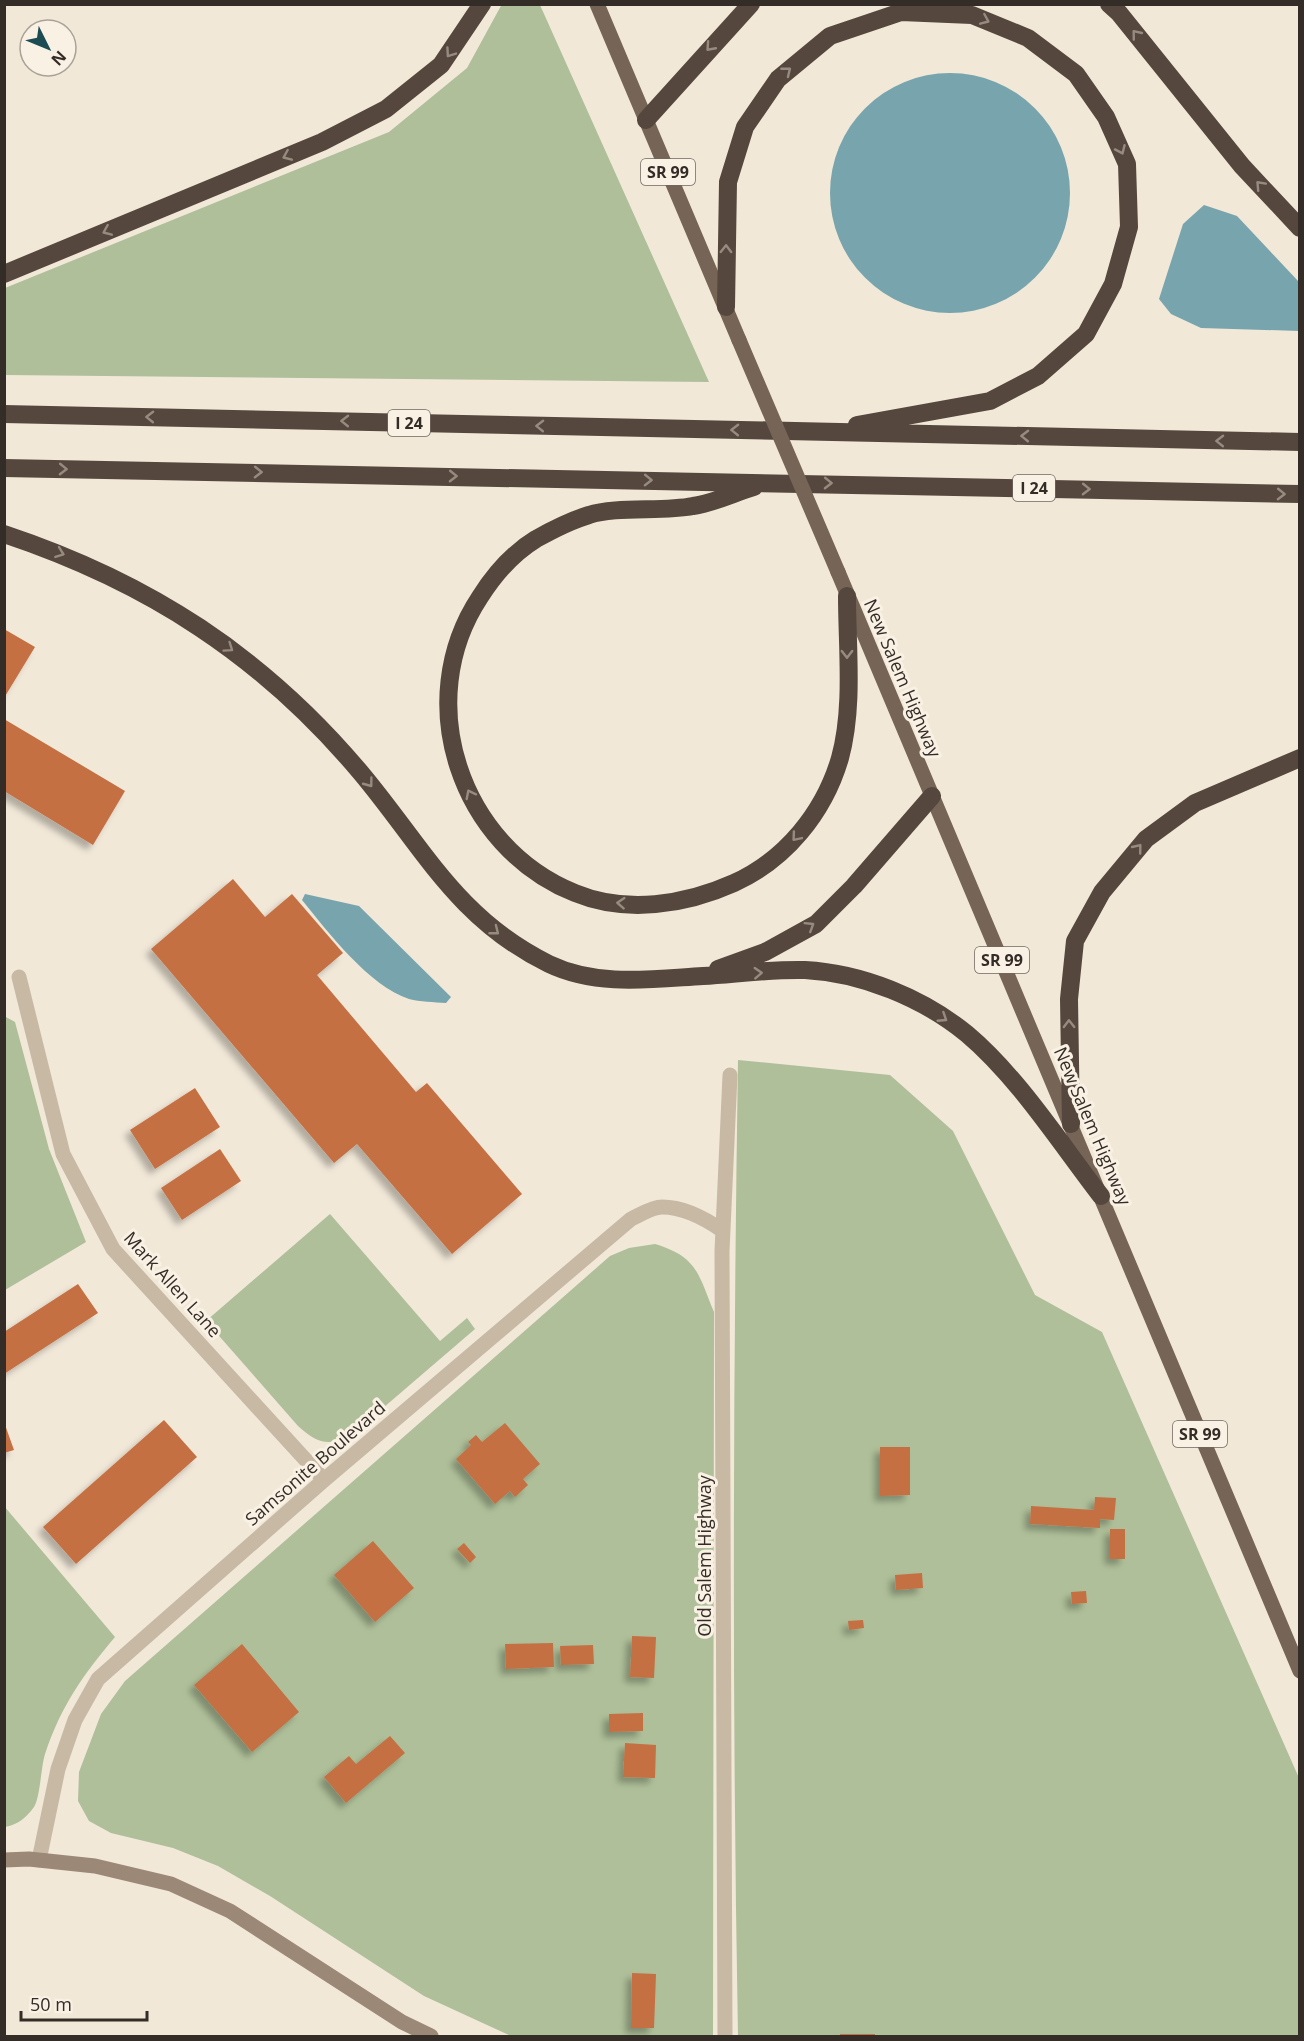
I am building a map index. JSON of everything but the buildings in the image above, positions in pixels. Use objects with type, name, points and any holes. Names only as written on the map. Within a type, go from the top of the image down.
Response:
[{"type":"highway","points":[[4,274],[322,141],[386,109],[441,65],[482,4]]},
{"type":"highway","points":[[646,120],[751,4]]},
{"type":"highway","points":[[1109,4],[1119,13],[1242,166],[1299,228]]},
{"type":"highway","points":[[726,307],[728,182],[745,127],[778,79],[830,36],[901,12],[972,15],[1028,38],[1076,74],[1106,117],[1127,164],[1129,227],[1113,284],[1086,334],[1038,376],[990,401],[814,432]]},
{"type":"highway","name":"I 24","points":[[4,414],[1299,442]]},
{"type":"highway","name":"I 24","points":[[4,468],[1299,494]]},
{"type":"highway","points":[[769,482],[694,506],[591,514],[535,540],[495,574],[465,620],[456,642],[448,694],[449,724],[455,756],[466,788],[480,814],[497,838],[520,861],[549,880],[577,894],[608,902],[644,905],[680,902],[710,894],[766,865],[790,844],[812,817],[827,790],[840,758],[846,722],[847,596]]},
{"type":"highway","points":[[4,534],[67,555],[167,605],[248,661],[303,710],[361,772],[454,895],[496,933],[552,966],[604,979],[652,980],[806,970],[868,981],[918,1002],[967,1034],[1015,1084],[1101,1196]]},
{"type":"highway","points":[[1071,1124],[1068,999],[1075,941],[1102,892],[1146,839],[1195,803],[1299,758]]},
{"type":"highway","points":[[700,976],[765,952],[816,924],[854,886],[932,796]]},
{"type":"main road","name":"SR 99","points":[[597,4],[847,596]]},
{"type":"main road","name":"New Salem Highway","points":[[847,596],[1071,1124],[1299,1671]]},
{"type":"main road","points":[[4,1860],[39,1860],[95,1866],[181,1889],[230,1911],[402,2022],[431,2037]]},
{"type":"street","name":"Mark Allen Lane","points":[[19,977],[63,1154],[113,1249],[324,1480]]},
{"type":"street","name":"Old Salem Highway","points":[[725,2037],[723,1231],[730,1075]]},
{"type":"street","name":"Samsonite Boulevard","points":[[39,1860],[57,1769],[75,1720],[98,1679],[324,1480],[631,1219],[660,1207],[682,1211],[708,1220],[723,1231]]},
{"type":"green space","points":[[502,4],[540,5],[709,382],[5,375],[5,288],[389,132],[467,68]]},
{"type":"green space","points":[[4,1016],[15,1022],[49,1149],[86,1242],[5,1290]]},
{"type":"green space","points":[[738,1060],[890,1075],[953,1131],[1035,1295],[1102,1332],[1299,1778],[1299,2036],[738,2036],[734,1548]]},
{"type":"green space","points":[[330,1214],[440,1341],[467,1318],[475,1329],[348,1438],[327,1442],[310,1436],[298,1426],[206,1321]]},
{"type":"green space","points":[[655,1244],[680,1255],[695,1269],[714,1312],[713,2036],[511,2036],[424,1996],[270,1896],[218,1866],[173,1848],[111,1833],[89,1821],[78,1801],[79,1772],[101,1714],[125,1681],[610,1256],[629,1248]]},
{"type":"green space","points":[[4,1506],[115,1637],[83,1678],[58,1721],[45,1754],[38,1797],[34,1807],[21,1820],[5,1827]]},
{"type":"water","points":[[938,73],[962,73],[985,78],[1007,87],[1035,108],[1050,126],[1061,147],[1068,170],[1070,193],[1068,216],[1061,239],[1050,260],[1035,278],[1007,299],[985,308],[962,313],[938,313],[915,308],[893,299],[874,286],[857,269],[844,250],[835,228],[830,205],[830,181],[835,158],[844,136],[857,117],[874,100],[893,87],[915,78]]},
{"type":"water","points":[[1204,205],[1237,216],[1299,282],[1299,331],[1201,328],[1171,314],[1159,299],[1183,224]]},
{"type":"water","points":[[305,894],[359,906],[451,997],[446,1003],[413,1000],[394,992],[379,982],[350,956],[324,927],[302,900]]}]
